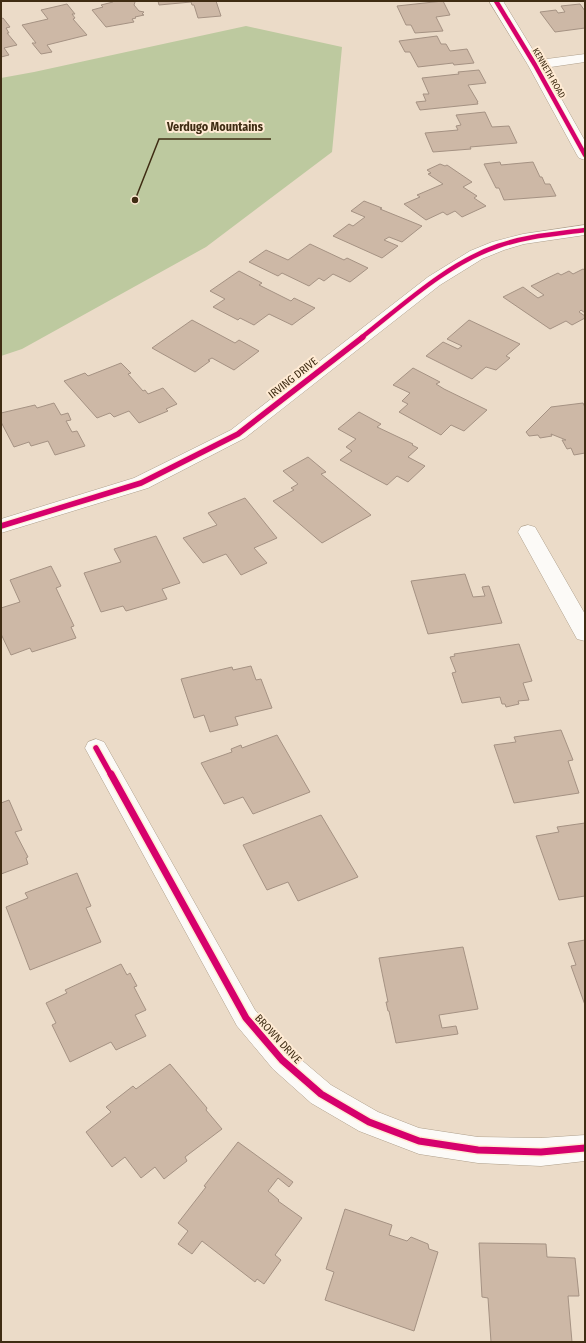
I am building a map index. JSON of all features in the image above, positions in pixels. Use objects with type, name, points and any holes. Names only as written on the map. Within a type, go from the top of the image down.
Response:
[{"type":"street","name":"KENNETH ROAD","points":[[496,1],[535,65],[585,155]]},
{"type":"street","points":[[535,65],[585,58]]},
{"type":"street","name":"IRVING DRIVE","points":[[1,526],[141,483],[238,434],[434,281],[476,255],[498,246],[523,239],[585,230]]},
{"type":"street","points":[[528,532],[585,633]]},
{"type":"street","name":"BROWN DRIVE","points":[[96,748],[246,1018],[282,1060],[321,1094],[369,1122],[419,1141],[478,1150],[542,1152],[585,1148]]},
{"type":"green space","points":[[246,26],[342,47],[332,152],[206,247],[22,349],[1,356],[1,78]]},
{"type":"building","points":[[112,1],[134,1],[134,5],[139,11],[144,12],[142,14],[144,15],[132,19],[134,22],[106,27],[92,10],[103,7],[101,5],[113,2]]},
{"type":"building","points":[[158,1],[216,1],[221,16],[198,18],[194,5],[192,5],[191,2],[159,5]]},
{"type":"building","points":[[443,1],[450,15],[436,17],[443,31],[415,33],[411,25],[406,25],[397,6]]},
{"type":"building","points":[[67,4],[75,14],[72,14],[75,18],[73,19],[87,35],[47,45],[52,52],[41,54],[32,43],[36,43],[22,25],[48,19],[41,10]]},
{"type":"building","points":[[580,4],[585,11],[585,28],[555,32],[540,12],[556,10],[558,13],[565,12],[561,6]]},
{"type":"building","points":[[3,18],[10,27],[6,28],[9,33],[7,33],[17,45],[4,48],[9,55],[1,57],[1,19]]},
{"type":"building","points":[[437,36],[441,44],[446,44],[450,51],[467,49],[474,63],[454,65],[453,63],[418,67],[410,52],[405,52],[399,41]]},
{"type":"building","points":[[479,70],[486,83],[468,85],[478,104],[420,110],[416,102],[426,101],[423,94],[429,94],[422,78]]},
{"type":"building","points":[[485,112],[492,127],[509,126],[517,143],[433,152],[425,133],[458,130],[456,126],[461,125],[456,115]]},
{"type":"building","points":[[500,162],[501,165],[533,162],[540,177],[542,177],[545,184],[550,184],[556,196],[504,200],[499,188],[496,188],[484,164]]},
{"type":"building","points":[[440,164],[445,166],[447,165],[472,182],[463,187],[477,196],[474,198],[486,206],[462,217],[455,211],[447,215],[443,212],[426,220],[404,204],[420,197],[417,195],[443,184],[428,174],[431,173],[427,170]]},
{"type":"building","points":[[364,201],[422,226],[402,242],[389,237],[384,240],[398,246],[382,258],[333,236],[349,224],[353,226],[365,217],[351,211]]},
{"type":"building","points":[[310,244],[344,260],[347,258],[368,268],[350,282],[333,274],[324,281],[319,278],[309,286],[282,273],[278,276],[249,262],[266,250],[288,260]]},
{"type":"building","points":[[583,269],[585,270],[585,313],[581,310],[579,312],[585,316],[585,318],[572,325],[566,321],[550,329],[503,297],[523,287],[538,298],[544,295],[531,286],[558,273],[561,275],[569,271],[573,274]]},
{"type":"building","points":[[239,271],[262,283],[259,285],[291,301],[294,298],[315,308],[292,325],[269,314],[254,325],[240,318],[238,320],[213,307],[225,299],[210,291]]},
{"type":"building","points":[[192,320],[235,343],[239,340],[259,351],[234,370],[212,358],[195,372],[152,348]]},
{"type":"building","points":[[469,320],[520,344],[506,356],[510,358],[496,370],[486,367],[472,379],[426,356],[443,342],[458,349],[462,346],[447,339]]},
{"type":"building","points":[[121,363],[131,373],[128,374],[143,391],[145,390],[148,394],[163,388],[177,404],[166,409],[168,411],[139,423],[129,411],[114,417],[110,413],[97,418],[64,381],[85,373],[88,376]]},
{"type":"building","points":[[413,368],[440,382],[436,384],[444,389],[487,410],[464,431],[451,425],[441,435],[399,412],[408,404],[402,401],[410,393],[393,385]]},
{"type":"building","points":[[54,403],[61,415],[68,413],[71,420],[66,421],[72,432],[77,431],[85,446],[55,455],[48,441],[31,446],[29,442],[14,447],[1,422],[1,413],[35,405],[37,408]]},
{"type":"building","points":[[583,403],[585,407],[585,453],[574,455],[571,448],[567,449],[562,440],[566,440],[551,434],[552,436],[540,438],[538,435],[529,436],[526,432],[551,407]]},
{"type":"building","points":[[359,412],[381,424],[377,427],[413,444],[412,445],[418,448],[408,457],[425,466],[408,482],[397,476],[387,485],[340,460],[352,451],[346,447],[356,439],[338,429]]},
{"type":"building","points":[[308,457],[326,472],[321,474],[371,515],[322,543],[273,501],[294,490],[291,488],[298,484],[283,471]]},
{"type":"building","points":[[245,498],[277,538],[254,548],[267,563],[241,575],[226,554],[203,563],[183,538],[217,525],[208,513]]},
{"type":"building","points":[[156,536],[180,583],[162,589],[167,599],[126,611],[123,606],[101,612],[84,573],[121,562],[114,549]]},
{"type":"building","points":[[51,566],[61,586],[56,588],[74,626],[71,627],[76,638],[32,652],[30,648],[11,655],[1,634],[1,608],[20,602],[10,580]]},
{"type":"building","points":[[465,574],[473,597],[485,596],[482,587],[489,586],[502,623],[428,634],[411,581]]},
{"type":"building","points":[[519,644],[532,681],[523,683],[529,700],[518,701],[519,704],[506,707],[505,704],[502,704],[500,697],[462,703],[452,673],[456,672],[450,657],[455,656],[454,654]]},
{"type":"building","points":[[251,666],[256,680],[261,679],[272,708],[235,717],[238,725],[210,732],[204,715],[194,718],[181,679],[232,667],[233,670]]},
{"type":"building","points":[[561,730],[573,760],[568,761],[579,793],[514,803],[494,745],[516,742],[514,737]]},
{"type":"building","points":[[277,735],[310,792],[253,814],[243,797],[224,804],[201,763],[232,752],[231,749],[241,745],[242,748]]},
{"type":"building","points":[[9,800],[22,830],[15,832],[28,857],[26,858],[28,864],[1,874],[1,803]]},
{"type":"building","points":[[321,815],[358,877],[298,901],[288,882],[267,890],[243,845]]},
{"type":"building","points":[[585,823],[585,896],[559,900],[536,836],[559,832],[557,827]]},
{"type":"building","points":[[77,873],[91,906],[86,908],[101,942],[30,970],[6,907],[28,898],[25,893]]},
{"type":"building","points":[[585,940],[585,1005],[571,966],[576,965],[568,943]]},
{"type":"building","points":[[463,947],[478,1009],[439,1015],[442,1028],[456,1026],[458,1034],[396,1043],[386,1002],[388,1002],[379,958]]},
{"type":"building","points":[[121,964],[127,975],[130,973],[137,986],[134,987],[146,1010],[135,1015],[146,1036],[116,1050],[111,1042],[70,1062],[52,1025],[56,1023],[46,1003],[67,993],[65,990]]},
{"type":"building","points":[[170,1064],[207,1108],[206,1110],[222,1129],[185,1157],[187,1161],[164,1179],[155,1167],[141,1178],[125,1157],[112,1167],[86,1132],[111,1112],[106,1107],[133,1086],[136,1089]]},
{"type":"building","points":[[238,1142],[293,1182],[289,1187],[278,1178],[268,1191],[279,1200],[278,1201],[302,1218],[275,1255],[281,1260],[264,1284],[257,1279],[255,1282],[202,1241],[192,1254],[178,1244],[188,1231],[178,1223]]},
{"type":"building","points":[[345,1209],[392,1225],[389,1235],[407,1241],[411,1237],[428,1244],[429,1249],[438,1252],[414,1331],[325,1300],[334,1272],[326,1269]]},
{"type":"building","points":[[479,1243],[546,1244],[547,1257],[575,1258],[579,1296],[568,1296],[572,1342],[491,1342],[488,1298],[482,1297]]},
{"type":"cycle path","points":[[496,1],[535,65],[585,155]]},
{"type":"cycle path","points":[[1,526],[141,483],[238,434],[434,281],[476,255],[498,246],[523,239],[585,230]]},
{"type":"cycle path","points":[[96,748],[246,1018],[282,1060],[321,1094],[369,1122],[419,1141],[478,1150],[541,1152],[585,1148]]},
{"type":"place","name":"Verdugo Mountains","points":[[135,200]]}]
